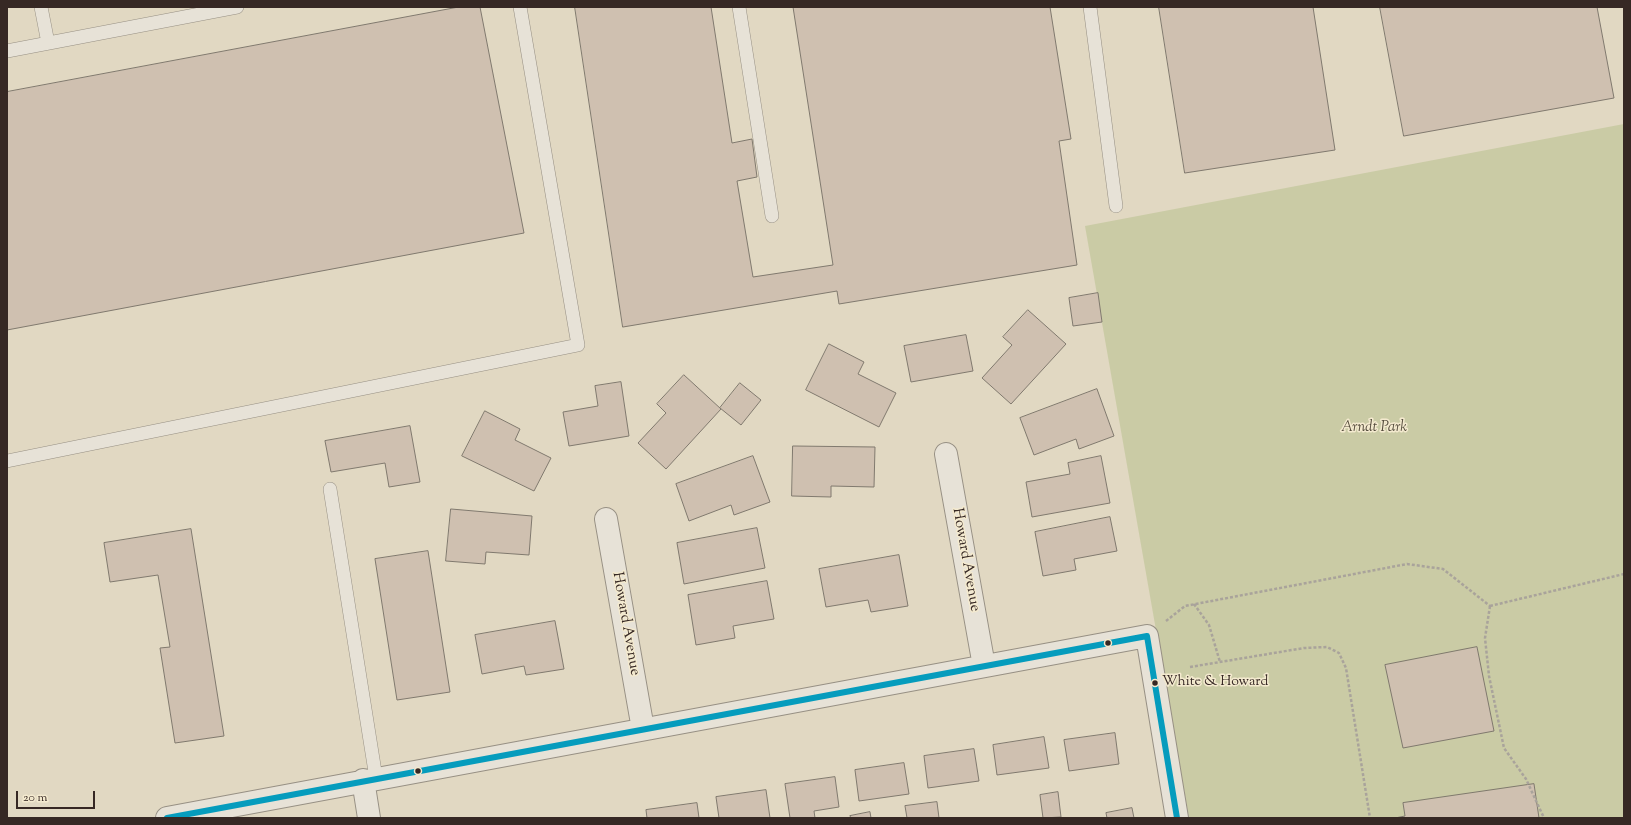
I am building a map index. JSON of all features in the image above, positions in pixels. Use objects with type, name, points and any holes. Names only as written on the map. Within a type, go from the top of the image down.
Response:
[{"type":"street","name":"Howard Avenue","points":[[946,454],[984,666]]},
{"type":"street","name":"Howard Avenue","points":[[606,519],[643,729]]},
{"type":"street","points":[[167,818],[370,779],[1147,636],[1177,818]]},
{"type":"street","points":[[369,818],[370,779]]},
{"type":"lane","points":[[41,7],[48,44]]},
{"type":"lane","points":[[7,51],[237,7]]},
{"type":"lane","points":[[7,461],[578,345],[520,7]]},
{"type":"lane","points":[[739,7],[772,216]]},
{"type":"lane","points":[[1090,7],[1116,206]]},
{"type":"lane","points":[[330,489],[370,779]]},
{"type":"path","points":[[1147,636],[1185,606],[1407,564],[1443,569],[1490,606]]},
{"type":"path","points":[[1490,606],[1624,574]]},
{"type":"path","points":[[1194,604],[1209,625],[1220,662]]},
{"type":"path","points":[[1490,606],[1485,638],[1489,676],[1504,748],[1526,779],[1544,818]]},
{"type":"path","points":[[1190,667],[1304,648],[1328,647],[1339,653],[1346,668],[1370,818]]},
{"type":"green space","name":"Arndt Park","points":[[1624,124],[1624,818],[1189,818],[1085,226]]},
{"type":"building","points":[[459,7],[480,7],[524,233],[7,330],[7,92]]},
{"type":"building","points":[[575,7],[711,7],[732,143],[752,139],[757,177],[737,181],[753,277],[833,265],[793,7],[1050,7],[1071,139],[1059,141],[1077,265],[839,304],[837,291],[623,327]]},
{"type":"building","points":[[1159,7],[1313,7],[1335,150],[1185,173]]},
{"type":"building","points":[[1380,7],[1597,7],[1614,98],[1404,136]]},
{"type":"building","points":[[1098,293],[1102,322],[1073,326],[1069,298]]},
{"type":"building","points":[[1028,310],[1066,344],[1011,404],[982,378],[1012,345],[1003,337]]},
{"type":"building","points":[[966,335],[973,371],[911,382],[904,346]]},
{"type":"building","points":[[829,344],[864,362],[858,374],[896,393],[879,427],[806,390]]},
{"type":"building","points":[[684,375],[721,409],[666,469],[638,443],[666,413],[657,404]]},
{"type":"building","points":[[621,382],[629,436],[569,446],[563,412],[598,406],[595,386]]},
{"type":"building","points":[[740,383],[761,400],[741,425],[720,408]]},
{"type":"building","points":[[1097,389],[1114,436],[1079,449],[1076,439],[1034,455],[1020,418]]},
{"type":"building","points":[[485,411],[520,429],[515,440],[551,458],[534,491],[462,456]]},
{"type":"building","points":[[410,426],[420,482],[389,487],[385,463],[331,472],[325,441]]},
{"type":"building","points":[[793,446],[875,447],[874,487],[831,486],[831,497],[792,496]]},
{"type":"building","points":[[753,456],[770,502],[734,515],[731,505],[689,521],[676,484]]},
{"type":"building","points":[[1101,456],[1110,503],[1032,517],[1026,482],[1070,474],[1068,463]]},
{"type":"building","points":[[451,509],[532,516],[529,555],[486,552],[485,564],[446,561]]},
{"type":"building","points":[[1110,517],[1117,551],[1074,559],[1076,570],[1043,576],[1035,532]]},
{"type":"building","points":[[757,528],[765,568],[684,584],[677,543]]},
{"type":"building","points":[[191,529],[224,736],[175,743],[160,648],[170,647],[158,575],[110,582],[104,543]]},
{"type":"building","points":[[428,551],[450,692],[397,700],[375,559]]},
{"type":"building","points":[[899,555],[908,606],[871,612],[868,600],[826,607],[819,569]]},
{"type":"building","points":[[767,581],[774,619],[733,626],[735,638],[696,645],[688,595]]},
{"type":"building","points":[[555,621],[564,669],[526,675],[524,666],[482,674],[475,635]]},
{"type":"building","points":[[1477,647],[1494,731],[1403,748],[1385,665]]},
{"type":"building","points":[[1115,733],[1119,764],[1069,771],[1064,740]]},
{"type":"building","points":[[1044,737],[1049,768],[997,775],[993,745]]},
{"type":"building","points":[[974,749],[979,781],[928,788],[924,756]]},
{"type":"building","points":[[904,763],[909,794],[859,801],[855,770]]},
{"type":"building","points":[[835,777],[839,807],[814,811],[815,818],[790,818],[785,784]]},
{"type":"building","points":[[1534,784],[1539,818],[1395,818],[1405,816],[1403,803]]},
{"type":"building","points":[[766,790],[770,818],[719,818],[716,797]]},
{"type":"building","points":[[1058,792],[1061,817],[1043,818],[1040,795]]},
{"type":"building","points":[[937,802],[939,818],[907,818],[905,806]]},
{"type":"building","points":[[697,803],[699,818],[647,818],[646,810]]},
{"type":"building","points":[[1132,808],[1134,818],[1107,818],[1106,813]]},
{"type":"building","points":[[870,812],[871,818],[851,818],[850,816]]},
{"type":"transit line","points":[[1147,636],[1177,818]]},
{"type":"transit line","points":[[167,818],[1147,636]]},
{"type":"place","name":"White & Howard","points":[[1155,683]]}]
